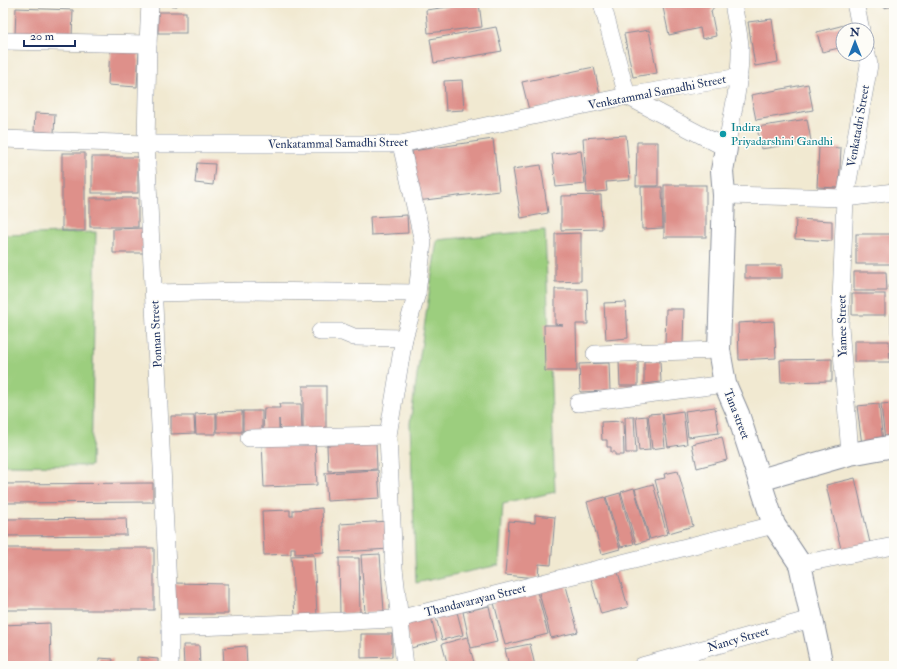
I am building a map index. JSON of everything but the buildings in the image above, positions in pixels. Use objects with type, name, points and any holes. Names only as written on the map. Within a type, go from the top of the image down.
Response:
[{"type":"street","name":"Ponnan Street","points":[[150,3],[146,144],[170,628],[170,666]]},
{"type":"street","points":[[602,3],[627,96],[726,148],[739,77],[740,45],[733,3]]},
{"type":"street","points":[[855,3],[859,22]]},
{"type":"street","points":[[3,41],[148,44]]},
{"type":"street","name":"Venkatadri Street","points":[[845,198],[868,62]]},
{"type":"street","name":"Venkatammal Samadhi Street","points":[[3,139],[146,144],[401,144],[627,96],[739,77]]},
{"type":"street","points":[[401,144],[423,242],[417,293],[404,338],[388,435],[394,568],[398,619],[405,666]]},
{"type":"street","name":"Tana street","points":[[726,148],[722,171],[724,195],[719,350],[725,384],[738,414],[774,525],[800,564],[822,666]]},
{"type":"street","points":[[724,195],[845,198],[894,192]]},
{"type":"street","name":"Yamee Street","points":[[845,198],[840,326],[850,454]]},
{"type":"street","points":[[154,293],[247,291],[417,293]]},
{"type":"street","points":[[320,332],[342,332],[354,337],[404,338]]},
{"type":"street","points":[[595,354],[719,350]]},
{"type":"street","points":[[578,403],[725,384]]},
{"type":"street","points":[[249,438],[388,435]]},
{"type":"street","points":[[760,480],[850,454],[894,446]]},
{"type":"street","name":"Thandavarayan Street","points":[[170,628],[398,619],[774,525]]},
{"type":"street","points":[[800,564],[894,546]]},
{"type":"street","name":"Nancy Street","points":[[642,666],[811,619]]},
{"type":"green space","points":[[545,230],[555,492],[503,504],[499,565],[416,583],[410,423],[437,240]]},
{"type":"green space","points":[[96,232],[91,466],[3,465],[3,235]]},
{"type":"place","name":"Indira Priyadarshini Gandhi","points":[[723,134]]}]
